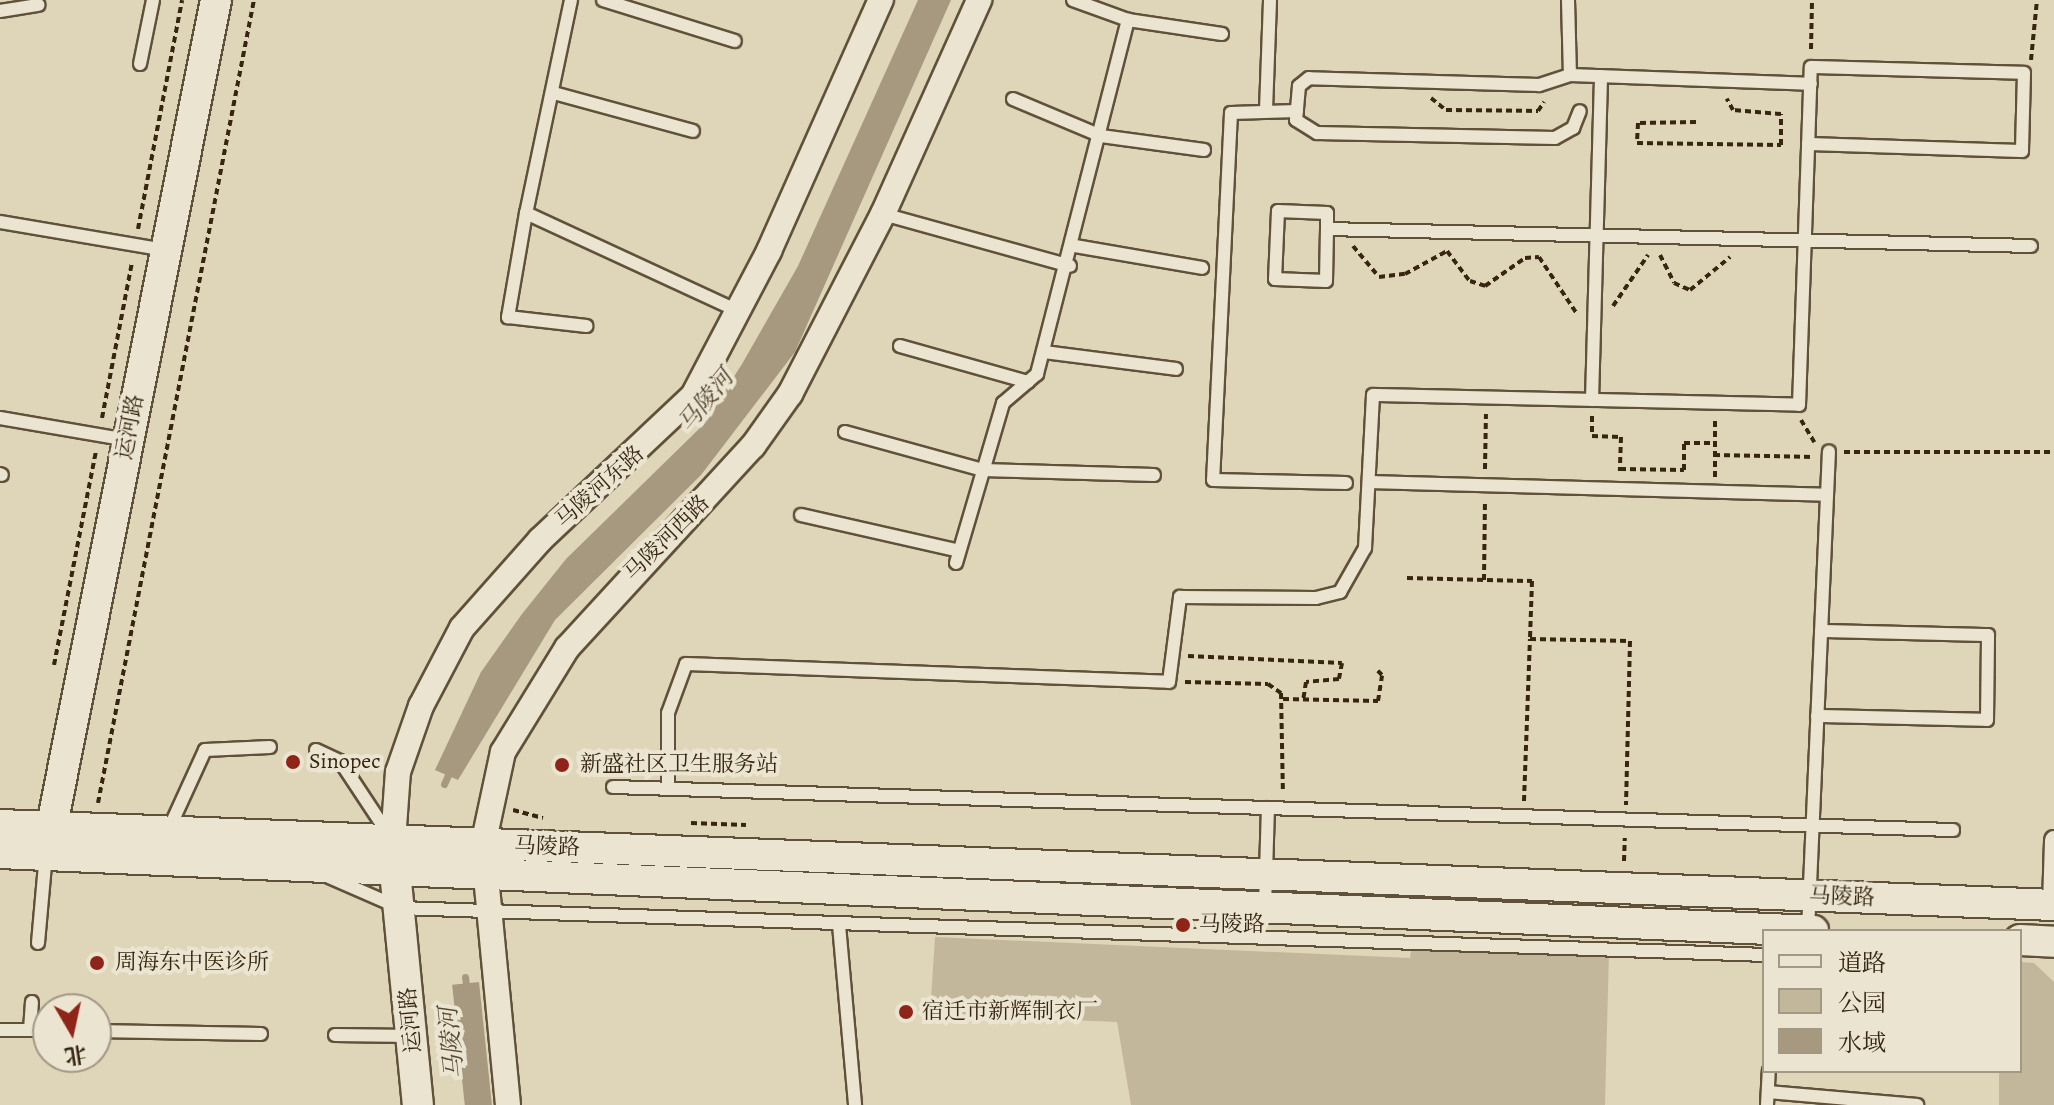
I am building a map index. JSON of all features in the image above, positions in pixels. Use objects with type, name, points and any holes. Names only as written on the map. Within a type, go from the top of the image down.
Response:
[{"type":"street","name":"运河路","points":[[49,840],[216,0]]},
{"type":"street","name":"马陵河东路","points":[[393,854],[398,772],[421,706],[462,628],[540,540],[693,396],[738,311],[881,0]]},
{"type":"street","name":"马陵河西路","points":[[508,1105],[484,858],[503,752],[540,686],[632,572],[753,446],[804,370],[883,214],[979,0]]},
{"type":"street","name":"马陵路","points":[[0,825],[49,840],[301,865],[393,854]]},
{"type":"street","name":"马陵路","points":[[0,853],[93,828],[168,831],[393,854],[1762,937]]},
{"type":"street","points":[[2053,905],[2054,840]]},
{"type":"street","name":"运河路","points":[[393,854],[418,1105]]},
{"type":"street","name":"马陵路","points":[[484,858],[1266,875],[2053,905]]},
{"type":"street","points":[[2022,940],[2054,942]]},
{"type":"lane","points":[[140,64],[153,0]]},
{"type":"lane","points":[[571,0],[554,93],[526,213],[508,317],[586,326]]},
{"type":"lane","points":[[603,0],[735,41]]},
{"type":"lane","points":[[1073,0],[1128,20],[1222,34]]},
{"type":"lane","points":[[1266,110],[1270,0]]},
{"type":"lane","points":[[1568,0],[1570,75]]},
{"type":"lane","points":[[0,11],[39,5]]},
{"type":"lane","points":[[801,515],[958,557],[1003,403],[1028,382],[1044,352],[1070,266],[1128,20]]},
{"type":"lane","points":[[668,789],[668,713],[686,664],[1169,682],[1177,655],[1180,597],[1316,598],[1347,586],[1365,548],[1373,395],[1799,405],[1808,144],[1811,84],[1811,67],[2024,73],[2022,151],[1808,144]]},
{"type":"lane","points":[[1580,111],[1573,128],[1555,138],[1308,132],[1297,111],[1299,86],[1309,78],[1544,84],[1570,75],[1811,84]]},
{"type":"lane","points":[[1592,400],[1601,76]]},
{"type":"lane","points":[[554,93],[693,131]]},
{"type":"lane","points":[[1013,99],[1101,136],[1204,150]]},
{"type":"lane","points":[[1297,111],[1231,113],[1213,480],[1346,483]]},
{"type":"lane","points":[[1278,211],[1327,213],[1327,229],[1326,281],[1275,279],[1278,211]]},
{"type":"lane","points":[[526,213],[738,311]]},
{"type":"lane","points":[[883,214],[1070,266]]},
{"type":"lane","points":[[0,222],[165,250]]},
{"type":"lane","points":[[1327,229],[2031,246]]},
{"type":"lane","points":[[1075,246],[1202,268]]},
{"type":"lane","points":[[900,346],[1028,382]]},
{"type":"lane","points":[[1044,352],[1176,369]]},
{"type":"lane","points":[[0,418],[127,440]]},
{"type":"lane","points":[[845,432],[983,470],[1154,475]]},
{"type":"lane","points":[[1811,929],[1809,896],[1829,454]]},
{"type":"lane","points":[[1369,482],[1827,495]]},
{"type":"lane","points":[[1817,716],[1987,720],[1988,635],[1821,631]]},
{"type":"lane","points":[[168,831],[205,750],[270,747]]},
{"type":"lane","points":[[316,750],[340,761],[393,854]]},
{"type":"lane","points":[[613,787],[1953,830]]},
{"type":"lane","points":[[1265,907],[1268,808]]},
{"type":"lane","points":[[38,943],[49,840]]},
{"type":"lane","points":[[301,865],[400,908],[839,925],[1762,938]]},
{"type":"lane","points":[[839,925],[855,1105]]},
{"type":"lane","points":[[0,1030],[30,1030],[32,1002]]},
{"type":"lane","points":[[112,1031],[261,1034]]},
{"type":"lane","points":[[335,1035],[412,1036]]},
{"type":"lane","points":[[1769,1073],[1767,1099],[1917,1105]]},
{"type":"path","points":[[93,828],[254,0]]},
{"type":"path","points":[[1811,0],[1811,67]]},
{"type":"path","points":[[2024,73],[2033,57],[2037,0]]},
{"type":"path","points":[[1696,122],[1638,123],[1637,143],[1781,145],[1781,114],[1733,110],[1727,80]]},
{"type":"path","points":[[1419,93],[1446,110],[1538,111],[1544,84]]},
{"type":"path","points":[[1349,243],[1379,277],[1405,274],[1440,250],[1452,254],[1470,281],[1485,286],[1525,258],[1539,257],[1567,307],[1594,318],[1610,311],[1651,253],[1664,257],[1677,287],[1690,290],[1737,252]]},
{"type":"path","points":[[1592,400],[1592,436],[1621,437],[1620,489]]},
{"type":"path","points":[[1715,492],[1716,403]]},
{"type":"path","points":[[1799,405],[1806,437],[1829,454]]},
{"type":"path","points":[[1620,469],[1684,470],[1684,443],[1715,443]]},
{"type":"path","points":[[1714,455],[2054,452]]},
{"type":"path","points":[[1407,578],[1532,581],[1530,639]]},
{"type":"path","points":[[1177,655],[1342,663],[1339,679],[1306,682],[1303,700]]},
{"type":"path","points":[[1169,682],[1268,684],[1283,699],[1378,701],[1382,675],[1375,668]]},
{"type":"path","points":[[1283,699],[1283,808]]},
{"type":"green space","points":[[935,937],[1410,958],[1412,944],[1609,951],[1605,1105],[1131,1105],[1117,1022],[930,1014]]},
{"type":"green space","points":[[2022,962],[2034,963],[2054,982],[2054,1105],[1999,1105],[1999,1073],[2022,1073]]},
{"type":"water","points":[[918,0],[951,0],[795,352],[701,475],[555,620],[458,780],[435,770],[481,672],[522,614],[566,559],[703,425],[742,364],[798,266]]},
{"type":"water","points":[[479,982],[492,1105],[465,1105],[452,985]]},
{"type":"waterway","name":"马陵河","points":[[444,784],[451,768]]},
{"type":"waterway","name":"马陵河","points":[[465,977],[467,991]]},
{"type":"place","name":"Sinopec","points":[[293,762]]},
{"type":"place","name":"新盛社区卫生服务站","points":[[562,765]]},
{"type":"place","name":"马陵路","points":[[1183,925]]},
{"type":"place","name":"周海东中医诊所","points":[[97,963]]},
{"type":"place","name":"宿迁市新辉制衣厂","points":[[906,1012]]}]
